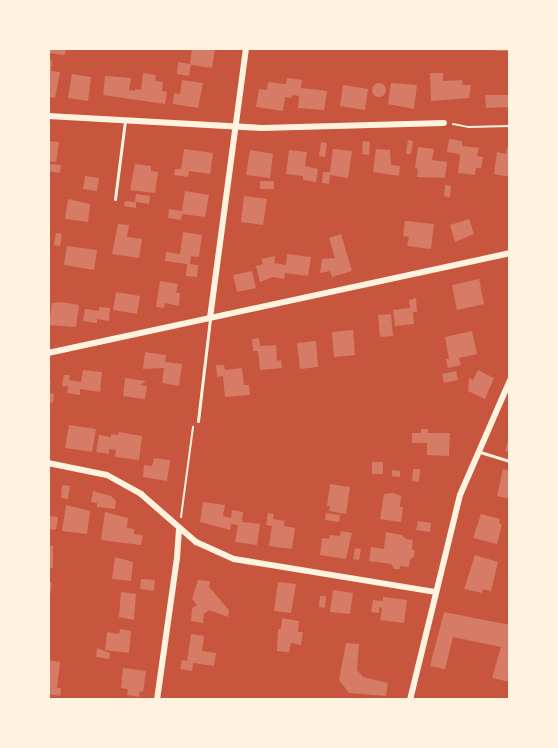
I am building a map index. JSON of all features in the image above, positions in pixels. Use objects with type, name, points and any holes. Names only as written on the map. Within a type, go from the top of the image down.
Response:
[{"type":"street","points":[[210,318],[246,48]]},
{"type":"street","points":[[48,116],[236,127],[444,123]]},
{"type":"street","points":[[48,353],[510,253]]},
{"type":"street","points":[[410,700],[460,495],[510,380]]},
{"type":"street","points":[[48,463],[107,474],[141,494],[196,542],[234,560],[436,592]]},
{"type":"street","points":[[157,700],[179,529]]},
{"type":"lane","points":[[115,199],[125,121]]},
{"type":"lane","points":[[198,421],[210,339],[210,318]]},
{"type":"lane","points":[[478,452],[510,461]]},
{"type":"path","points":[[444,123],[468,127],[510,126]]},
{"type":"path","points":[[179,529],[193,427],[198,421]]},
{"type":"building","points":[[48,48],[66,48],[65,55],[48,53]]},
{"type":"building","points":[[192,48],[215,48],[212,68],[191,65],[189,76],[177,74],[178,62],[190,64]]},
{"type":"building","points":[[496,48],[510,48],[510,51],[495,51]]},
{"type":"building","points":[[48,59],[52,60],[51,71],[60,72],[55,98],[48,97]]},
{"type":"building","points":[[143,73],[156,75],[155,81],[163,82],[162,91],[167,92],[165,104],[103,95],[105,76],[131,78],[129,90],[135,91],[135,89],[141,90]]},
{"type":"building","points":[[430,73],[443,73],[443,81],[462,80],[463,85],[471,85],[469,98],[431,101]]},
{"type":"building","points":[[72,74],[91,77],[88,101],[68,98]]},
{"type":"building","points":[[287,78],[302,80],[301,88],[327,91],[324,110],[298,108],[299,96],[292,95],[291,98],[285,97],[283,111],[256,107],[259,89],[267,90],[268,82],[286,84]]},
{"type":"building","points":[[182,80],[203,83],[198,108],[173,104],[174,93],[180,94]]},
{"type":"building","points":[[376,83],[382,83],[386,90],[382,97],[376,97],[372,93],[372,87]]},
{"type":"building","points":[[391,83],[417,85],[414,109],[388,104]]},
{"type":"building","points":[[343,85],[368,89],[365,110],[340,106]]},
{"type":"building","points":[[485,95],[510,95],[510,107],[486,108]]},
{"type":"building","points":[[449,139],[462,141],[462,146],[479,148],[477,156],[483,157],[481,168],[476,168],[475,175],[458,173],[460,154],[447,152]]},
{"type":"building","points":[[408,140],[413,141],[411,154],[406,154]]},
{"type":"building","points":[[48,141],[59,142],[56,162],[48,161]]},
{"type":"building","points":[[363,141],[370,142],[369,155],[362,154]]},
{"type":"building","points":[[321,142],[327,143],[325,157],[319,156]]},
{"type":"building","points":[[418,147],[434,149],[432,160],[447,162],[445,178],[417,177],[418,169],[415,168]]},
{"type":"building","points":[[507,148],[510,148],[510,177],[494,174],[497,152],[506,154]]},
{"type":"building","points":[[184,149],[213,153],[210,174],[189,171],[188,177],[174,175],[175,169],[181,169]]},
{"type":"building","points":[[333,149],[352,151],[348,178],[330,175],[329,184],[322,183],[323,172],[330,172]]},
{"type":"building","points":[[376,149],[390,150],[391,165],[400,166],[399,176],[373,172]]},
{"type":"building","points":[[250,150],[273,154],[270,178],[246,175]]},
{"type":"building","points":[[289,150],[307,152],[305,166],[318,169],[316,182],[303,180],[303,176],[286,174]]},
{"type":"building","points":[[49,164],[61,165],[60,173],[48,171]]},
{"type":"building","points":[[135,164],[151,166],[151,171],[158,172],[155,193],[130,190]]},
{"type":"building","points":[[85,176],[99,178],[97,191],[83,189]]},
{"type":"building","points":[[260,181],[274,181],[274,189],[260,189]]},
{"type":"building","points":[[445,185],[451,186],[450,197],[444,196]]},
{"type":"building","points":[[185,191],[209,195],[205,217],[182,214],[181,220],[168,218],[169,209],[182,211]]},
{"type":"building","points":[[136,194],[150,196],[149,204],[136,202],[136,208],[124,206],[125,201],[135,202]]},
{"type":"building","points":[[244,196],[267,199],[263,225],[241,222]]},
{"type":"building","points":[[68,199],[90,204],[88,222],[65,219]]},
{"type":"building","points":[[469,219],[474,234],[455,242],[450,225]]},
{"type":"building","points":[[405,221],[434,224],[431,249],[407,246],[409,237],[403,236]]},
{"type":"building","points":[[118,224],[129,225],[127,237],[142,239],[139,258],[112,254]]},
{"type":"building","points":[[183,232],[202,235],[199,257],[191,256],[190,264],[198,265],[197,277],[186,276],[187,264],[165,261],[166,252],[180,254]]},
{"type":"building","points":[[56,233],[62,234],[60,246],[54,245]]},
{"type":"building","points":[[341,234],[352,271],[332,277],[330,271],[320,273],[322,259],[335,258],[329,238]]},
{"type":"building","points":[[67,246],[97,250],[94,270],[64,265]]},
{"type":"building","points":[[287,254],[311,257],[308,276],[285,273],[284,279],[273,277],[260,282],[256,266],[263,264],[261,259],[275,256],[274,263],[286,265]]},
{"type":"building","points":[[252,271],[256,288],[237,292],[233,275]]},
{"type":"building","points":[[479,279],[484,304],[457,310],[452,285]]},
{"type":"building","points":[[160,281],[178,284],[176,293],[180,293],[179,306],[165,303],[164,308],[156,307]]},
{"type":"building","points":[[116,292],[140,296],[137,314],[113,310]]},
{"type":"building","points":[[416,298],[417,312],[413,312],[414,324],[395,326],[393,310],[410,308],[409,300]]},
{"type":"building","points":[[52,303],[79,305],[76,327],[49,325]]},
{"type":"building","points":[[99,307],[110,308],[109,321],[97,319],[97,323],[83,321],[85,309],[99,311]]},
{"type":"building","points":[[391,314],[393,336],[380,337],[378,315]]},
{"type":"building","points":[[353,330],[355,355],[334,357],[332,332]]},
{"type":"building","points":[[472,331],[477,354],[459,358],[461,365],[448,368],[446,359],[449,359],[445,337]]},
{"type":"building","points":[[259,338],[260,346],[276,345],[277,361],[281,360],[282,368],[260,370],[258,351],[253,351],[252,339]]},
{"type":"building","points":[[316,341],[318,367],[300,369],[297,343]]},
{"type":"building","points":[[145,352],[166,355],[165,362],[182,364],[179,386],[162,383],[164,368],[143,369]]},
{"type":"building","points":[[216,365],[224,365],[225,370],[242,368],[244,385],[249,385],[250,395],[225,397],[223,376],[217,377]]},
{"type":"building","points":[[83,370],[102,372],[100,392],[80,389],[80,395],[67,393],[68,386],[62,386],[64,375],[70,375],[69,380],[81,382]]},
{"type":"building","points":[[478,370],[494,378],[485,399],[468,391],[469,378],[473,380]]},
{"type":"building","points":[[456,371],[458,380],[444,383],[442,374]]},
{"type":"building","points":[[125,378],[146,381],[140,385],[147,386],[145,399],[123,396]]},
{"type":"building","points":[[48,381],[51,381],[49,393],[54,394],[53,403],[48,402]]},
{"type":"building","points":[[69,425],[96,429],[92,452],[65,448]]},
{"type":"building","points":[[421,429],[428,429],[428,433],[450,433],[449,456],[427,455],[427,443],[412,443],[412,433],[421,433]]},
{"type":"building","points":[[119,432],[142,436],[139,460],[115,457],[116,450],[109,449],[109,454],[96,452],[99,435],[111,437],[111,434],[118,435]]},
{"type":"building","points":[[510,434],[510,452],[505,451]]},
{"type":"building","points":[[154,458],[170,460],[167,481],[143,477],[144,465],[152,466]]},
{"type":"building","points":[[372,462],[383,462],[383,474],[372,474]]},
{"type":"building","points":[[413,469],[420,469],[419,482],[412,481]]},
{"type":"building","points":[[503,469],[510,471],[510,499],[497,496]]},
{"type":"building","points":[[392,470],[400,471],[400,477],[392,476]]},
{"type":"building","points":[[330,484],[350,487],[346,514],[329,511],[330,506],[327,506]]},
{"type":"building","points":[[62,485],[70,486],[68,499],[61,498]]},
{"type":"building","points":[[93,491],[111,496],[116,501],[115,509],[97,507],[97,503],[91,502]]},
{"type":"building","points":[[393,493],[401,496],[400,507],[403,507],[401,522],[380,519],[384,494]]},
{"type":"building","points":[[203,502],[225,505],[223,516],[231,518],[232,510],[243,512],[242,522],[260,524],[257,545],[235,542],[238,525],[231,524],[230,530],[200,522]]},
{"type":"building","points":[[66,505],[90,511],[87,534],[62,531]]},
{"type":"building","points":[[105,512],[128,518],[127,528],[134,529],[134,534],[143,535],[141,545],[101,540]]},
{"type":"building","points":[[268,513],[274,514],[273,519],[285,521],[284,526],[295,528],[292,549],[269,546],[272,526],[266,525]]},
{"type":"building","points":[[326,513],[340,515],[339,522],[325,520]]},
{"type":"building","points":[[481,514],[500,519],[499,523],[502,524],[497,544],[473,538]]},
{"type":"building","points":[[48,516],[58,517],[56,530],[48,529]]},
{"type":"building","points":[[418,521],[431,523],[430,532],[416,530]]},
{"type":"building","points":[[341,531],[352,533],[346,559],[320,555],[322,538],[329,539],[330,535],[340,536]]},
{"type":"building","points":[[386,532],[413,540],[412,549],[415,551],[414,557],[410,559],[409,567],[400,566],[400,569],[394,569],[391,564],[369,561],[371,547],[384,549]]},
{"type":"building","points":[[48,545],[53,546],[53,568],[48,567]]},
{"type":"building","points":[[355,548],[361,549],[359,560],[353,559]]},
{"type":"building","points":[[475,555],[498,562],[491,591],[483,589],[482,593],[464,589]]},
{"type":"building","points":[[115,557],[133,562],[131,581],[112,579]]},
{"type":"building","points":[[141,579],[155,580],[154,591],[140,589]]},
{"type":"building","points":[[198,580],[210,581],[209,587],[229,610],[228,617],[209,610],[204,614],[203,623],[191,621],[192,608],[197,605],[192,599]]},
{"type":"building","points":[[48,582],[52,583],[49,603],[48,603]]},
{"type":"building","points":[[278,582],[296,584],[291,613],[274,611]]},
{"type":"building","points":[[333,590],[353,593],[350,614],[330,612]]},
{"type":"building","points":[[121,592],[136,594],[134,620],[119,617]]},
{"type":"building","points":[[320,596],[326,596],[325,608],[319,607]]},
{"type":"building","points":[[383,597],[407,600],[404,623],[380,620],[382,608],[379,607],[379,613],[371,612],[373,600],[383,601]]},
{"type":"building","points":[[444,612],[510,625],[510,682],[492,678],[501,647],[453,637],[445,669],[430,666]]},
{"type":"building","points":[[282,618],[299,621],[298,632],[303,632],[301,645],[291,643],[289,652],[277,651],[278,629],[281,629]]},
{"type":"building","points":[[120,629],[131,631],[129,653],[105,650],[107,632],[119,634]]},
{"type":"building","points":[[191,634],[204,636],[202,651],[216,653],[214,666],[193,663],[192,671],[180,669],[182,660],[187,661]]},
{"type":"building","points":[[346,643],[359,644],[357,670],[363,677],[388,683],[386,696],[349,693],[339,680]]},
{"type":"building","points":[[97,648],[110,653],[109,659],[96,657]]},
{"type":"building","points":[[48,660],[60,662],[57,688],[61,688],[60,696],[48,694]]},
{"type":"building","points":[[123,668],[146,671],[143,692],[140,691],[139,697],[127,695],[128,689],[121,688]]}]
